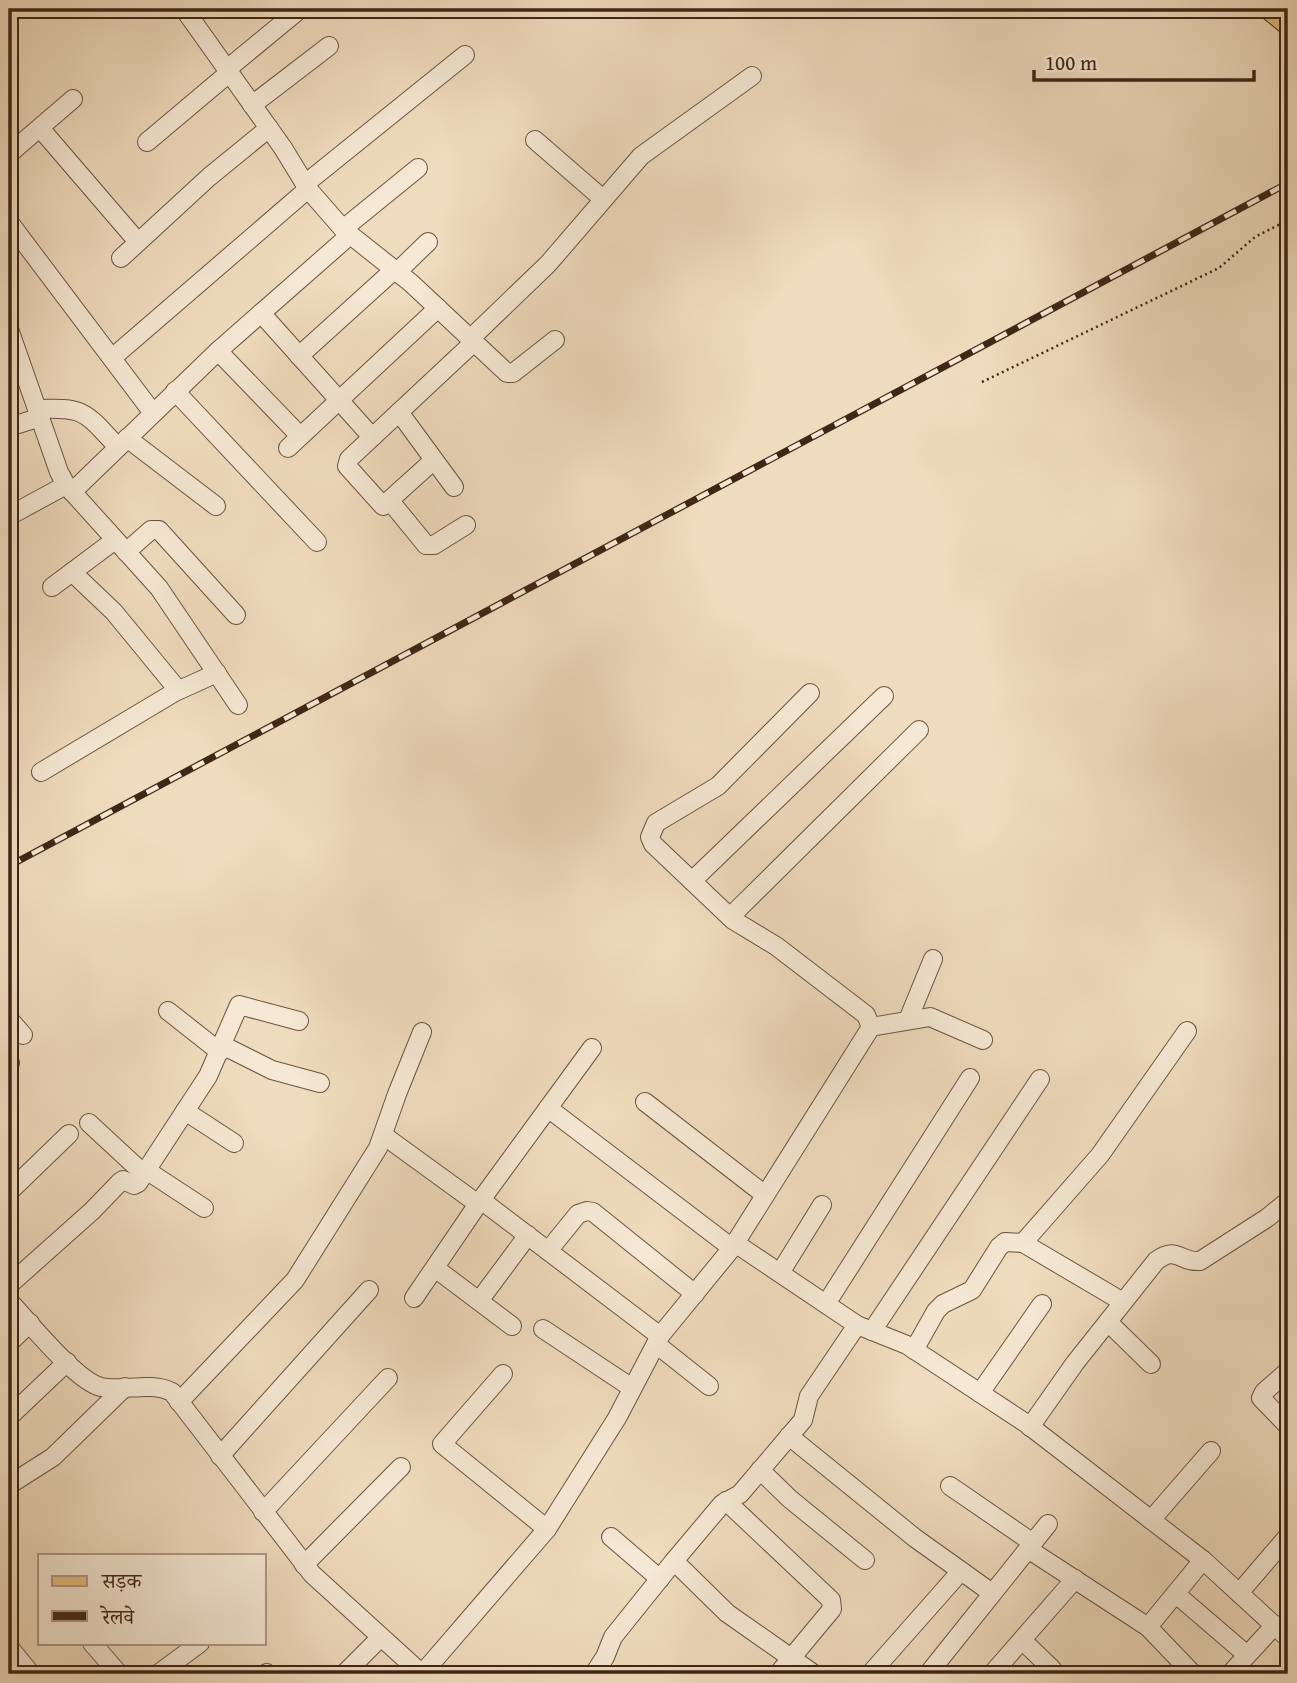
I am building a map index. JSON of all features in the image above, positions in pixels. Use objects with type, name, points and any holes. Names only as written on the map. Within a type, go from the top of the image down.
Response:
[{"type":"main road","points":[[1271,9],[1288,23]]},
{"type":"street","points":[[184,9],[307,186],[346,232],[396,271],[471,341],[510,373],[555,340]]},
{"type":"street","points":[[147,142],[300,9]]},
{"type":"street","points":[[252,105],[329,46]]},
{"type":"street","points":[[112,358],[307,186],[465,55]]},
{"type":"street","points":[[435,460],[386,505],[381,504],[347,466],[349,459],[548,264],[641,156],[752,76]]},
{"type":"street","points":[[9,153],[73,99]]},
{"type":"street","points":[[40,128],[138,243]]},
{"type":"street","points":[[121,258],[209,177],[269,128]]},
{"type":"street","points":[[536,141],[603,199]]},
{"type":"street","points":[[9,515],[69,488],[418,168]]},
{"type":"street","points":[[9,222],[153,413]]},
{"type":"street","points":[[299,356],[428,242]]},
{"type":"street","points":[[218,351],[294,442],[438,309]]},
{"type":"street","points":[[261,313],[372,437]]},
{"type":"street","points":[[9,329],[59,472],[69,488],[169,600],[238,705]]},
{"type":"street","points":[[175,391],[317,542]]},
{"type":"street","points":[[9,427],[39,413],[69,408],[80,411],[216,506]]},
{"type":"street","points":[[399,412],[454,487]]},
{"type":"street","points":[[390,501],[426,545],[434,545],[466,525]]},
{"type":"street","points":[[52,587],[72,572],[151,530],[159,530],[236,615]]},
{"type":"street","points":[[72,572],[114,612],[178,690]]},
{"type":"street","points":[[41,772],[178,690],[217,673]]},
{"type":"street","points":[[810,693],[718,786],[662,819],[652,829],[650,837],[653,844],[730,917],[776,946],[866,1015],[871,1027]]},
{"type":"street","points":[[692,881],[884,696]]},
{"type":"street","points":[[730,917],[919,730]]},
{"type":"street","points":[[908,1020],[933,958]]},
{"type":"street","points":[[9,1284],[92,1211],[120,1182],[123,1180],[134,1185],[145,1172],[208,1076],[239,1005],[299,1021]]},
{"type":"street","points":[[168,1011],[221,1048],[272,1070],[320,1083]]},
{"type":"street","points":[[9,1301],[81,1375],[102,1387],[160,1387],[172,1392],[304,1565],[422,1674],[547,1530],[658,1340],[734,1245],[871,1027],[930,1017],[983,1040]]},
{"type":"street","points":[[9,1019],[23,1035]]},
{"type":"street","points":[[1023,1243],[1100,1155],[1188,1031]]},
{"type":"street","points":[[179,1402],[295,1280],[372,1161],[422,1032]]},
{"type":"street","points":[[414,1298],[479,1202],[592,1048]]},
{"type":"street","points":[[826,1304],[970,1078]]},
{"type":"street","points":[[595,1674],[606,1657],[613,1637],[674,1561],[726,1501],[740,1494],[803,1420],[809,1396],[864,1328],[1040,1079]]},
{"type":"street","points":[[645,1102],[765,1195]]},
{"type":"street","points":[[548,1108],[734,1245],[864,1328],[897,1339],[1030,1427],[1203,1560],[1282,1627],[1230,1674]]},
{"type":"street","points":[[185,1111],[234,1143]]},
{"type":"street","points":[[89,1123],[145,1172],[204,1208]]},
{"type":"street","points":[[9,1192],[69,1134]]},
{"type":"street","points":[[383,1135],[528,1235],[658,1340],[709,1386]]},
{"type":"street","points":[[1030,1427],[1075,1363],[1156,1261],[1164,1254],[1172,1253],[1190,1261],[1200,1261],[1267,1218],[1288,1201]]},
{"type":"street","points":[[780,1273],[822,1205]]},
{"type":"street","points":[[548,1251],[578,1214],[587,1210],[593,1212],[695,1294]]},
{"type":"street","points":[[479,1301],[528,1235]]},
{"type":"street","points":[[914,1350],[936,1311],[943,1304],[972,1290],[999,1247],[1005,1242],[1023,1243],[1123,1302]]},
{"type":"street","points":[[435,1268],[512,1326]]},
{"type":"street","points":[[220,1456],[369,1290]]},
{"type":"street","points":[[980,1393],[1042,1304]]},
{"type":"street","points":[[1108,1322],[1151,1364]]},
{"type":"street","points":[[9,1343],[30,1323]]},
{"type":"street","points":[[543,1329],[632,1388]]},
{"type":"street","points":[[10,1412],[67,1362]]},
{"type":"street","points":[[1288,1371],[1264,1392],[1261,1398],[1288,1426]]},
{"type":"street","points":[[503,1374],[442,1444],[547,1530]]},
{"type":"street","points":[[263,1512],[388,1378]]},
{"type":"street","points":[[9,1485],[53,1457],[125,1387]]},
{"type":"street","points":[[789,1436],[915,1538],[992,1593]]},
{"type":"street","points":[[1151,1520],[1210,1451]]},
{"type":"street","points":[[304,1565],[401,1467]]},
{"type":"street","points":[[760,1470],[790,1499],[865,1560]]},
{"type":"street","points":[[950,1486],[1075,1579],[1148,1627],[1193,1674]]},
{"type":"street","points":[[726,1501],[831,1600],[832,1608],[778,1674]]},
{"type":"street","points":[[929,1674],[1048,1524]]},
{"type":"street","points":[[1239,1593],[1288,1536]]},
{"type":"street","points":[[611,1537],[660,1579]]},
{"type":"street","points":[[1148,1627],[1203,1560]]},
{"type":"street","points":[[674,1561],[727,1614],[814,1674]]},
{"type":"street","points":[[870,1674],[961,1571]]},
{"type":"street","points":[[992,1674],[1075,1579]]},
{"type":"street","points":[[1176,1594],[1247,1656]]},
{"type":"street","points":[[344,1674],[381,1637]]},
{"type":"street","points":[[1022,1640],[1054,1674]]},
{"type":"street","points":[[97,1644],[112,1672]]},
{"type":"street","points":[[158,1674],[199,1644]]},
{"type":"street","points":[[9,1647],[32,1674]]},
{"type":"path","points":[[982,382],[1219,268],[1255,237],[1288,220]]},
{"type":"railway","points":[[9,866],[1288,183]]}]
